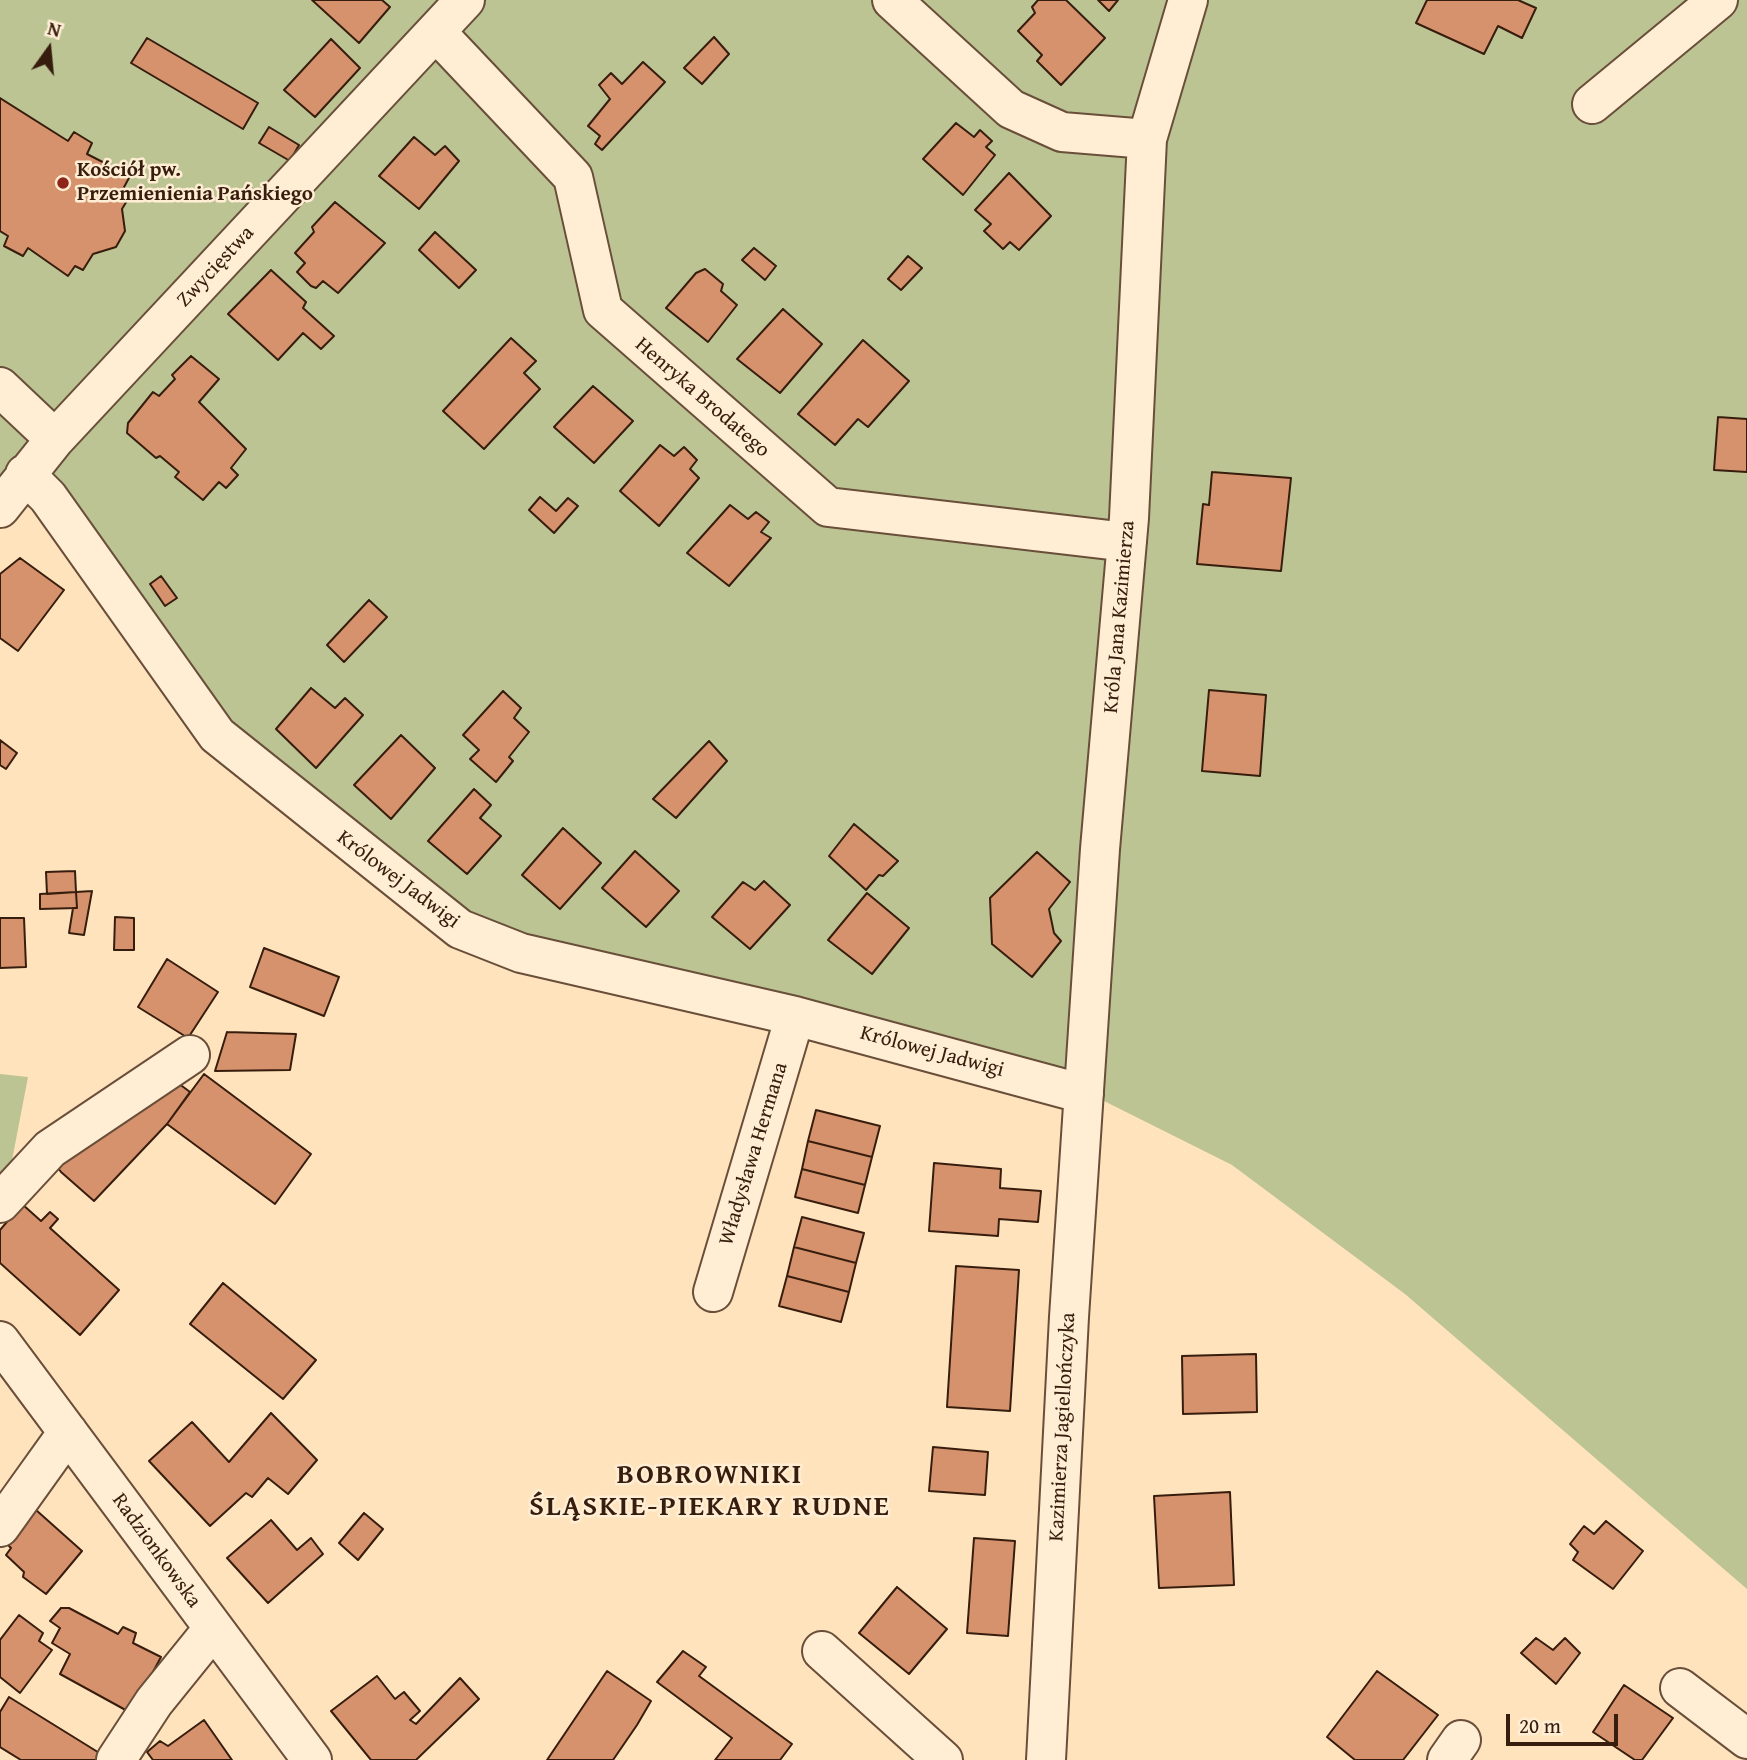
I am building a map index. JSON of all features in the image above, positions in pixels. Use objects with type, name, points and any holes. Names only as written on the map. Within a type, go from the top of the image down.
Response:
[{"type":"street","name":"Zwycięstwa","points":[[0,508],[55,439],[465,0]]},
{"type":"street","points":[[892,0],[1012,109],[1062,132],[1147,139]]},
{"type":"street","name":"Króla Jana Kazimierza","points":[[1084,1094],[1101,836],[1127,542],[1147,139],[1188,0]]},
{"type":"street","points":[[1592,104],[1718,0]]},
{"type":"street","name":"Henryka Brodatego","points":[[436,32],[573,177],[603,310],[828,508],[1127,542]]},
{"type":"street","points":[[0,387],[55,439]]},
{"type":"street","name":"Królowej Jadwigi","points":[[25,474],[48,497],[217,735],[460,929],[521,953],[795,1016],[1084,1094]]},
{"type":"street","name":"Władysława Hermana","points":[[713,1292],[795,1016]]},
{"type":"street","points":[[0,1203],[50,1149],[190,1055]]},
{"type":"street","name":"Kazimierza Jagiellończyka","points":[[1046,1760],[1069,1317],[1084,1094]]},
{"type":"street","name":"Radzionkowska","points":[[0,1341],[312,1760]]},
{"type":"street","points":[[0,1527],[68,1432]]},
{"type":"street","points":[[116,1760],[154,1702],[213,1629]]},
{"type":"street","points":[[822,1651],[943,1760]]},
{"type":"street","points":[[1680,1688],[1747,1739]]},
{"type":"green space","points":[[0,0],[1747,0],[1747,1589],[1405,1294],[1232,1165],[1086,1092],[838,1019],[468,918],[304,811],[7,469],[0,479]]},
{"type":"green space","points":[[0,1074],[28,1077],[9,1176],[0,1184]]},
{"type":"building","points":[[312,0],[382,0],[390,7],[359,43]]},
{"type":"building","points":[[1038,0],[1066,0],[1105,38],[1061,85],[1037,61],[1042,55],[1018,31],[1035,13],[1032,7]]},
{"type":"building","points":[[1098,0],[1118,0],[1109,11]]},
{"type":"building","points":[[1427,0],[1518,0],[1536,8],[1522,38],[1498,26],[1484,54],[1416,23]]},
{"type":"building","points":[[714,37],[729,54],[702,84],[684,68]]},
{"type":"building","points":[[147,38],[258,103],[243,129],[131,63]]},
{"type":"building","points":[[331,39],[360,68],[315,117],[284,90]]},
{"type":"building","points":[[643,62],[665,82],[602,150],[595,144],[600,136],[588,126],[610,99],[599,85],[611,73],[622,84]]},
{"type":"building","name":"Kościół pw. Przemienienia Pańskiego","points":[[0,98],[68,141],[74,132],[92,143],[87,154],[130,176],[123,189],[131,194],[122,209],[125,231],[116,247],[93,254],[83,270],[75,266],[68,276],[28,248],[23,256],[4,246],[8,236],[0,231]]},
{"type":"building","points":[[956,123],[974,137],[980,130],[992,141],[986,147],[995,155],[963,195],[923,159]]},
{"type":"building","points":[[269,127],[299,145],[290,161],[259,143]]},
{"type":"building","points":[[414,137],[435,155],[445,146],[459,161],[419,209],[379,176]]},
{"type":"building","points":[[1009,173],[1051,216],[1019,250],[1010,242],[1003,249],[984,231],[991,224],[975,210]]},
{"type":"building","points":[[335,202],[385,243],[338,293],[323,281],[316,288],[311,286],[297,272],[305,263],[295,253],[314,232],[312,227]]},
{"type":"building","points":[[435,232],[476,270],[459,288],[419,250]]},
{"type":"building","points":[[754,248],[776,266],[765,280],[742,260]]},
{"type":"building","points":[[908,256],[922,268],[901,290],[888,279]]},
{"type":"building","points":[[705,269],[723,284],[721,291],[737,305],[708,342],[666,308],[696,273]]},
{"type":"building","points":[[271,270],[306,302],[303,308],[334,336],[321,349],[303,333],[278,360],[228,314]]},
{"type":"building","points":[[783,309],[822,344],[780,393],[737,359]]},
{"type":"building","points":[[511,338],[536,361],[524,373],[540,389],[484,449],[443,411]]},
{"type":"building","points":[[863,340],[909,381],[868,427],[858,419],[835,445],[798,414]]},
{"type":"building","points":[[191,356],[219,379],[199,402],[246,449],[231,468],[238,475],[226,488],[219,482],[203,500],[175,477],[179,472],[160,456],[156,458],[127,433],[128,423],[153,392],[159,396],[175,379],[172,375]]},
{"type":"building","points":[[593,386],[633,421],[594,463],[554,427]]},
{"type":"building","points":[[1718,417],[1747,419],[1747,472],[1714,470]]},
{"type":"building","points":[[660,445],[674,456],[684,447],[697,460],[690,469],[699,478],[659,526],[620,491]]},
{"type":"building","points":[[1212,472],[1291,478],[1281,571],[1197,564],[1203,504],[1209,505]]},
{"type":"building","points":[[540,497],[556,511],[568,498],[578,506],[554,533],[529,510]]},
{"type":"building","points":[[730,505],[748,519],[756,512],[769,522],[761,532],[771,538],[729,586],[687,553]]},
{"type":"building","points":[[20,558],[64,590],[18,651],[0,638],[0,574]]},
{"type":"building","points":[[161,576],[177,598],[165,606],[150,584]]},
{"type":"building","points":[[369,600],[387,617],[344,662],[327,645]]},
{"type":"building","points":[[311,688],[335,708],[345,698],[363,715],[316,768],[276,729]]},
{"type":"building","points":[[1209,690],[1266,695],[1260,776],[1202,771]]},
{"type":"building","points":[[503,691],[521,708],[514,718],[529,732],[509,757],[513,761],[496,782],[470,759],[479,750],[463,735]]},
{"type":"building","points":[[401,735],[435,768],[391,819],[354,785]]},
{"type":"building","points":[[0,740],[17,753],[6,769],[0,765]]},
{"type":"building","points":[[709,741],[727,761],[676,818],[653,799]]},
{"type":"building","points":[[474,789],[491,805],[480,818],[501,836],[467,874],[428,841]]},
{"type":"building","points":[[854,824],[898,861],[883,876],[879,875],[866,890],[829,856]]},
{"type":"building","points":[[563,828],[601,863],[560,909],[522,875]]},
{"type":"building","points":[[635,851],[679,891],[646,927],[602,888]]},
{"type":"building","points":[[1037,852],[1070,882],[1049,909],[1054,933],[1061,941],[1032,977],[992,944],[990,898]]},
{"type":"building","points":[[75,871],[76,892],[47,894],[46,872]]},
{"type":"building","points":[[764,881],[790,905],[750,949],[712,917],[743,882],[755,890]]},
{"type":"building","points":[[92,891],[84,935],[69,933],[73,908],[77,908],[76,892]]},
{"type":"building","points":[[76,892],[77,908],[40,909],[40,894]]},
{"type":"building","points":[[867,893],[909,928],[872,974],[828,940]]},
{"type":"building","points":[[115,917],[134,918],[134,950],[114,950]]},
{"type":"building","points":[[0,918],[24,918],[26,967],[0,968]]},
{"type":"building","points":[[264,948],[339,977],[324,1016],[250,987]]},
{"type":"building","points":[[167,959],[218,992],[188,1038],[138,1007]]},
{"type":"building","points":[[227,1032],[296,1034],[290,1070],[215,1071]]},
{"type":"building","points":[[204,1074],[311,1154],[275,1204],[167,1124]]},
{"type":"building","points":[[178,1083],[190,1092],[167,1124],[94,1201],[58,1168],[108,1119]]},
{"type":"building","points":[[816,1110],[880,1126],[872,1157],[808,1141]]},
{"type":"building","points":[[808,1141],[872,1157],[865,1185],[802,1169]]},
{"type":"building","points":[[934,1163],[1001,1169],[1000,1188],[1041,1191],[1038,1222],[999,1219],[998,1236],[929,1231]]},
{"type":"building","points":[[802,1169],[865,1185],[858,1213],[795,1197]]},
{"type":"building","points":[[22,1204],[41,1221],[50,1212],[58,1219],[50,1228],[119,1290],[80,1335],[0,1263],[0,1230]]},
{"type":"building","points":[[802,1217],[864,1233],[856,1263],[794,1247]]},
{"type":"building","points":[[794,1247],[856,1263],[849,1292],[787,1276]]},
{"type":"building","points":[[956,1266],[1019,1270],[1010,1411],[947,1407]]},
{"type":"building","points":[[787,1276],[849,1292],[841,1322],[779,1306]]},
{"type":"building","points":[[223,1283],[316,1360],[283,1399],[190,1324]]},
{"type":"building","points":[[1256,1354],[1257,1412],[1183,1414],[1182,1356]]},
{"type":"building","points":[[271,1413],[317,1460],[288,1494],[268,1478],[252,1497],[246,1493],[210,1526],[149,1461],[192,1422],[229,1462]]},
{"type":"building","points":[[933,1447],[988,1452],[985,1495],[929,1491]]},
{"type":"building","points":[[1230,1492],[1234,1585],[1159,1588],[1154,1496]]},
{"type":"building","points":[[36,1510],[82,1551],[46,1594],[23,1577],[24,1572],[6,1555],[11,1548],[6,1543]]},
{"type":"building","points":[[364,1513],[383,1529],[358,1560],[339,1543]]},
{"type":"building","points":[[271,1520],[297,1550],[311,1538],[323,1554],[268,1603],[227,1558]]},
{"type":"building","points":[[1606,1521],[1643,1551],[1613,1589],[1573,1560],[1578,1552],[1570,1544],[1584,1526],[1594,1534]]},
{"type":"building","points":[[974,1538],[1015,1541],[1008,1636],[967,1633]]},
{"type":"building","points":[[897,1587],[947,1629],[909,1674],[859,1633]]},
{"type":"building","points":[[61,1608],[69,1608],[118,1634],[123,1627],[136,1633],[133,1643],[161,1657],[131,1713],[60,1674],[70,1654],[52,1643],[60,1628],[50,1621]]},
{"type":"building","points":[[19,1615],[43,1633],[39,1641],[52,1650],[20,1693],[0,1677],[0,1640]]},
{"type":"building","points":[[1536,1638],[1553,1650],[1565,1638],[1580,1653],[1556,1684],[1521,1653]]},
{"type":"building","points":[[683,1651],[706,1667],[699,1676],[792,1744],[780,1760],[715,1760],[732,1738],[657,1682]]},
{"type":"building","points":[[607,1671],[651,1701],[637,1725],[613,1760],[547,1760]]},
{"type":"building","points":[[1377,1671],[1438,1715],[1403,1760],[1355,1760],[1327,1737]]},
{"type":"building","points":[[377,1676],[395,1699],[404,1692],[420,1711],[410,1720],[416,1724],[460,1678],[479,1699],[416,1760],[371,1760],[331,1711]]},
{"type":"building","points":[[1624,1685],[1673,1718],[1642,1760],[1635,1760],[1593,1732]]},
{"type":"building","points":[[9,1697],[101,1754],[97,1760],[21,1760],[0,1747],[0,1712]]},
{"type":"building","points":[[204,1720],[232,1760],[153,1760],[147,1752],[160,1741],[168,1746]]},
{"type":"place","name":"Kościół pw. Przemienienia Pańskiego","points":[[63,183]]},
{"type":"district","name":"BOBROWNIKI ŚLĄSKIE-PIEKARY RUDNE","points":[[710,1492]]}]
